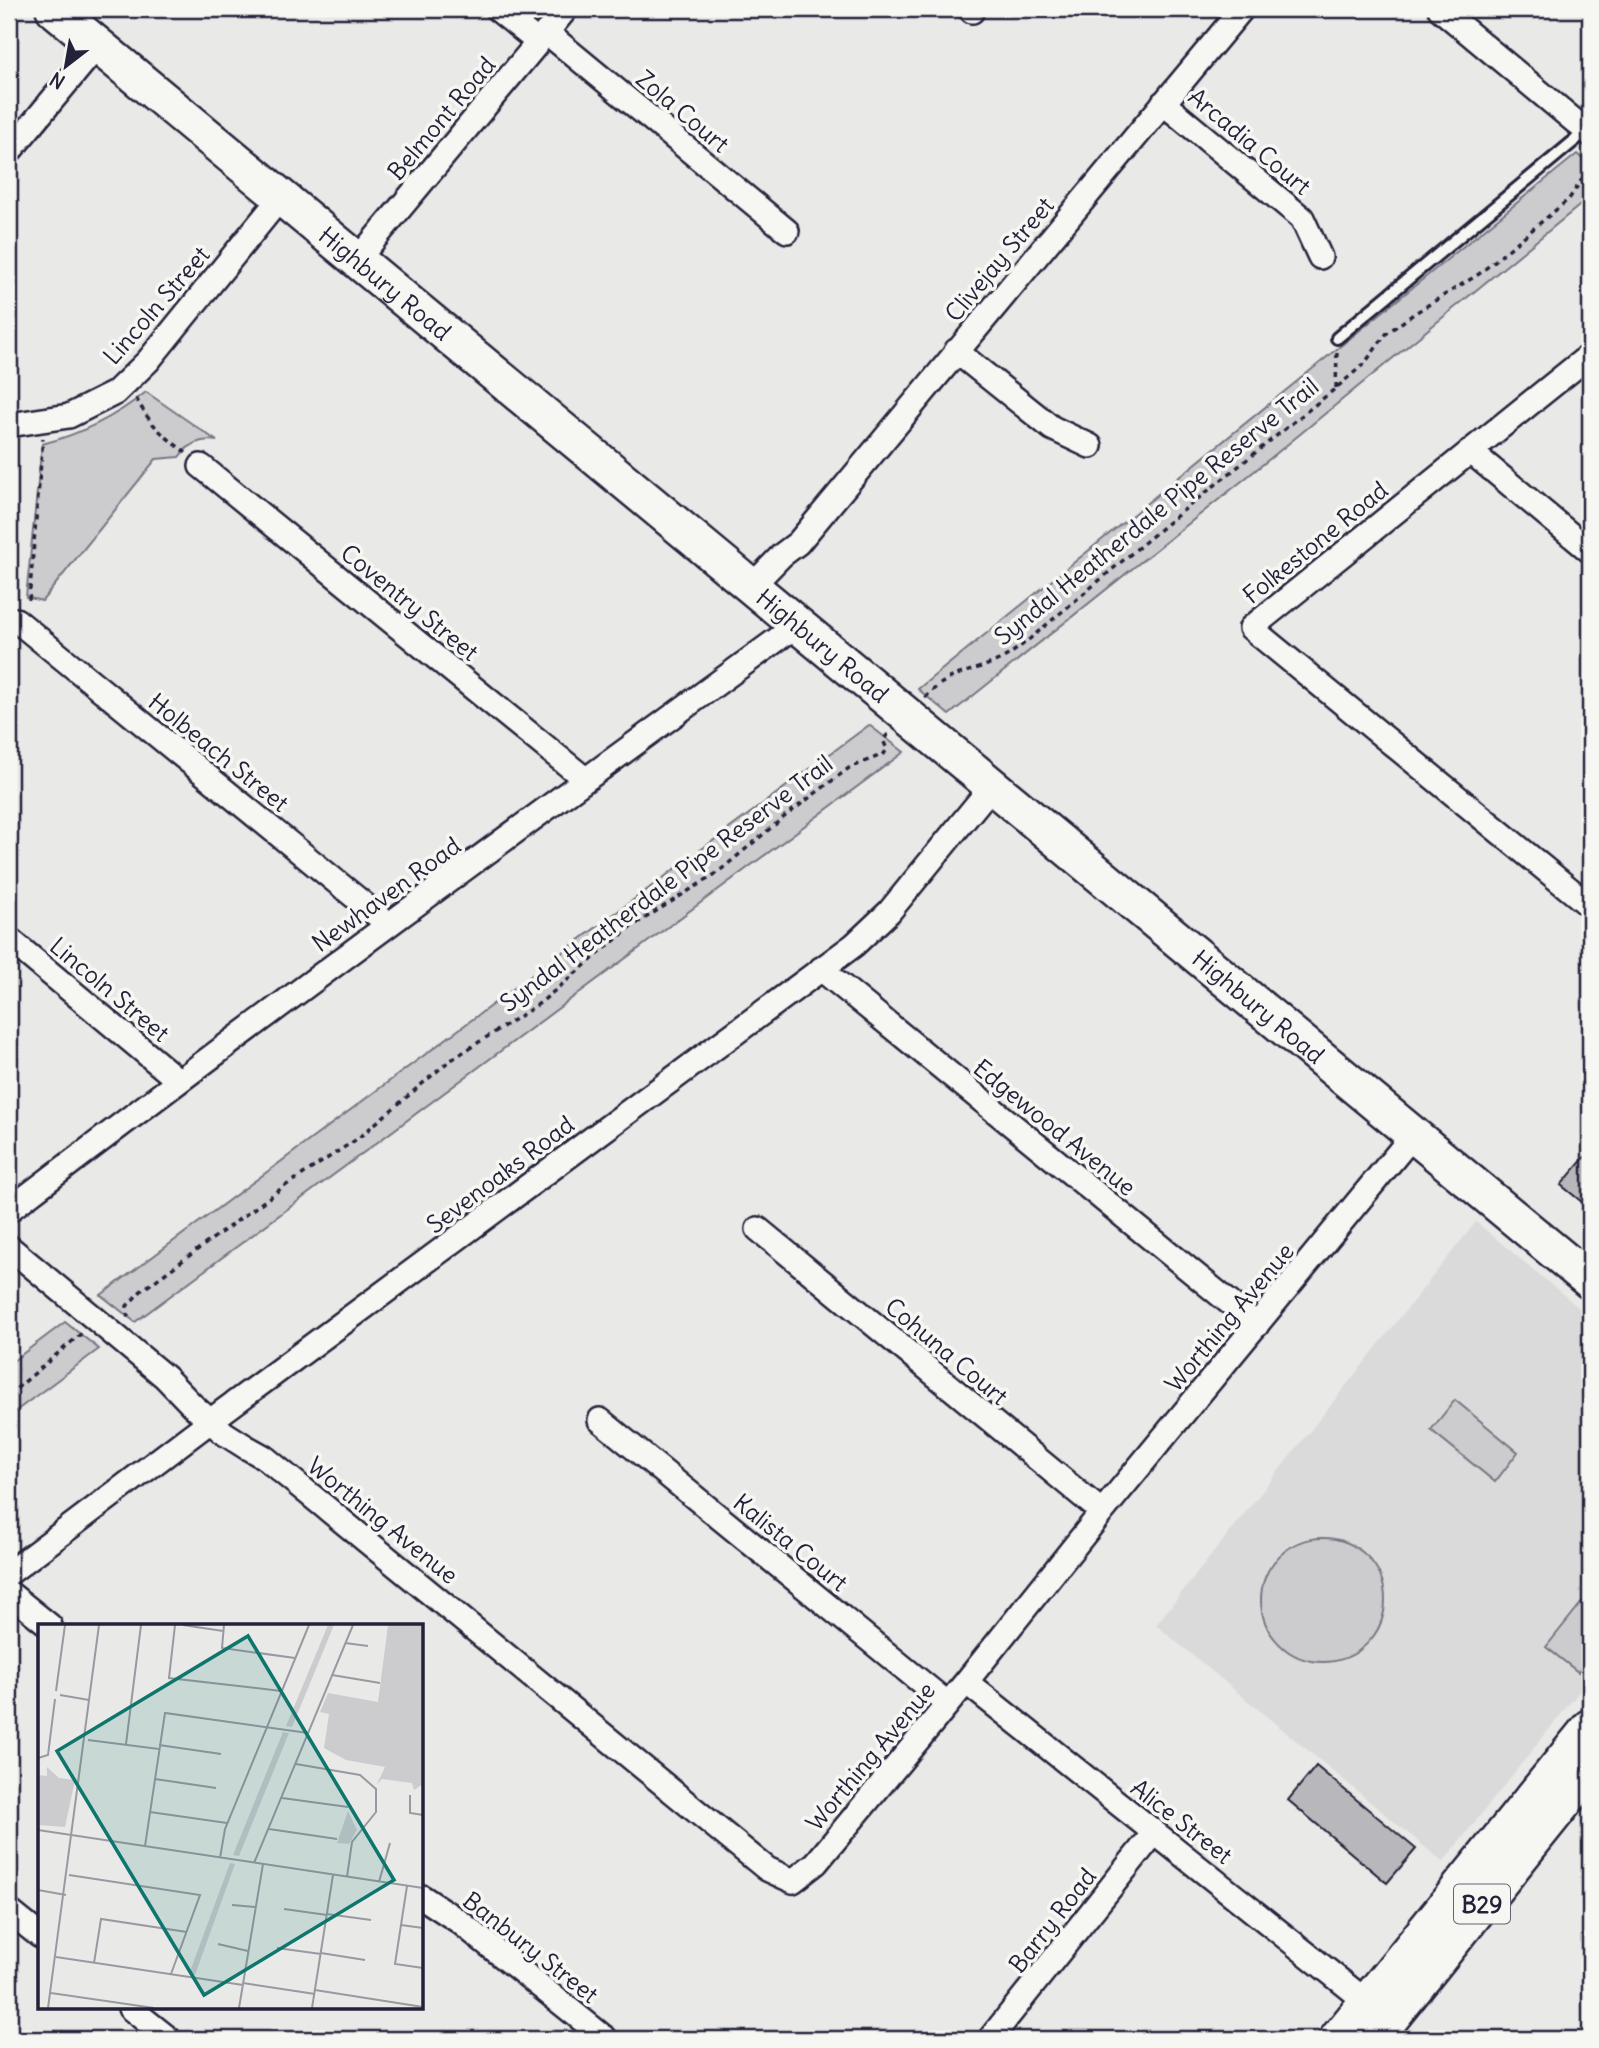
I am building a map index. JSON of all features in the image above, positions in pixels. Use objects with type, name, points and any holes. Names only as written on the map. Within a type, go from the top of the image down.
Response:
[{"type":"main road","name":"Highbury Road","points":[[54,9],[1590,1281]]},
{"type":"main road","name":"B29","points":[[1377,2020],[1590,1727]]},
{"type":"main road","name":"B29","points":[[1337,2039],[1377,2020],[1590,1770]]},
{"type":"street","name":"Zola Court","points":[[497,9],[542,37],[787,231]]},
{"type":"street","name":"Belmont Road","points":[[357,260],[566,9]]},
{"type":"street","name":"Clivejay Street","points":[[758,592],[789,561],[798,543],[1242,9]]},
{"type":"street","points":[[1440,9],[1588,132]]},
{"type":"street","points":[[9,152],[98,45]]},
{"type":"street","name":"Arcadia Court","points":[[1163,103],[1302,218],[1320,257]]},
{"type":"street","name":"Lincoln Street","points":[[9,425],[69,415],[115,393],[148,361],[281,197]]},
{"type":"street","points":[[956,351],[1052,428],[1090,446]]},
{"type":"street","name":"Folkestone Road","points":[[1590,355],[1251,628],[1590,906]]},
{"type":"street","points":[[1470,451],[1590,551]]},
{"type":"street","name":"Coventry Street","points":[[194,459],[585,779]]},
{"type":"street","name":"Holbeach Street","points":[[16,620],[388,924]]},
{"type":"street","name":"Newhaven Road","points":[[9,1210],[388,924],[797,625]]},
{"type":"street","name":"Sevenoaks Road","points":[[9,1573],[854,945],[889,912],[992,786]]},
{"type":"street","name":"Lincoln Street","points":[[9,939],[178,1080]]},
{"type":"street","name":"Edgewood Avenue","points":[[821,969],[1256,1325]]},
{"type":"street","name":"Worthing Avenue","points":[[9,1247],[165,1377],[216,1417],[248,1437],[264,1457],[767,1869],[793,1881],[816,1863],[1413,1135]]},
{"type":"street","name":"Cohuna Court","points":[[758,1229],[1102,1512]]},
{"type":"street","name":"Kalista Court","points":[[600,1420],[948,1704]]},
{"type":"street","points":[[9,1593],[48,1624]]},
{"type":"street","name":"Alice Street","points":[[966,1682],[1154,1833],[1377,2020]]},
{"type":"street","name":"Barry Road","points":[[990,2039],[1154,1833]]},
{"type":"street","name":"Banbury Street","points":[[424,1898],[460,1922],[606,2039]]},
{"type":"street","points":[[9,1911],[38,1934]]},
{"type":"street","points":[[133,2010],[169,2039]]},
{"type":"lane","points":[[1337,338],[1588,132]]},
{"type":"path","name":"Syndal Heatherdale Pipe Reserve Trail","points":[[110,1331],[128,1315],[127,1306],[141,1291],[282,1188],[358,1139],[448,1062],[540,1003],[631,927],[717,873],[784,817],[849,768],[884,754],[887,749],[883,740],[933,689],[949,677],[1002,659],[1026,642],[1164,526],[1336,388],[1364,364],[1387,333],[1479,274],[1569,199],[1590,167]]},
{"type":"path","points":[[1336,388],[1337,338]]},
{"type":"path","points":[[135,396],[153,426],[194,459]]},
{"type":"path","points":[[29,600],[43,437]]},
{"type":"path","points":[[9,1395],[84,1332],[96,1342],[110,1331]]},
{"type":"shaded area","points":[[1577,154],[1590,166],[1590,197],[1272,457],[949,715],[918,689]]},
{"type":"shaded area","points":[[146,392],[217,441],[195,443],[179,457],[156,459],[42,601],[26,597],[42,444],[97,424]]},
{"type":"shaded area","points":[[869,725],[904,752],[135,1322],[101,1295]]},
{"type":"shaded area","points":[[1476,1222],[1590,1317],[1590,1678],[1443,1862],[1156,1625]]},
{"type":"shaded area","points":[[65,1322],[99,1349],[9,1416],[9,1364]]},
{"type":"shaded area","points":[[1455,1400],[1518,1452],[1495,1482],[1431,1430]]},
{"type":"shaded area","points":[[1323,1538],[1347,1543],[1367,1556],[1380,1576],[1385,1600],[1380,1624],[1367,1644],[1347,1657],[1323,1662],[1299,1657],[1279,1644],[1266,1624],[1261,1600],[1266,1576],[1279,1556],[1299,1543]]},
{"type":"shaded area","points":[[1590,1592],[1590,1657],[1578,1672],[1546,1647]]},
{"type":"building","points":[[1590,1151],[1590,1192],[1582,1202],[1561,1185]]},
{"type":"building","points":[[1316,1766],[1416,1849],[1387,1883],[1288,1800]]}]
